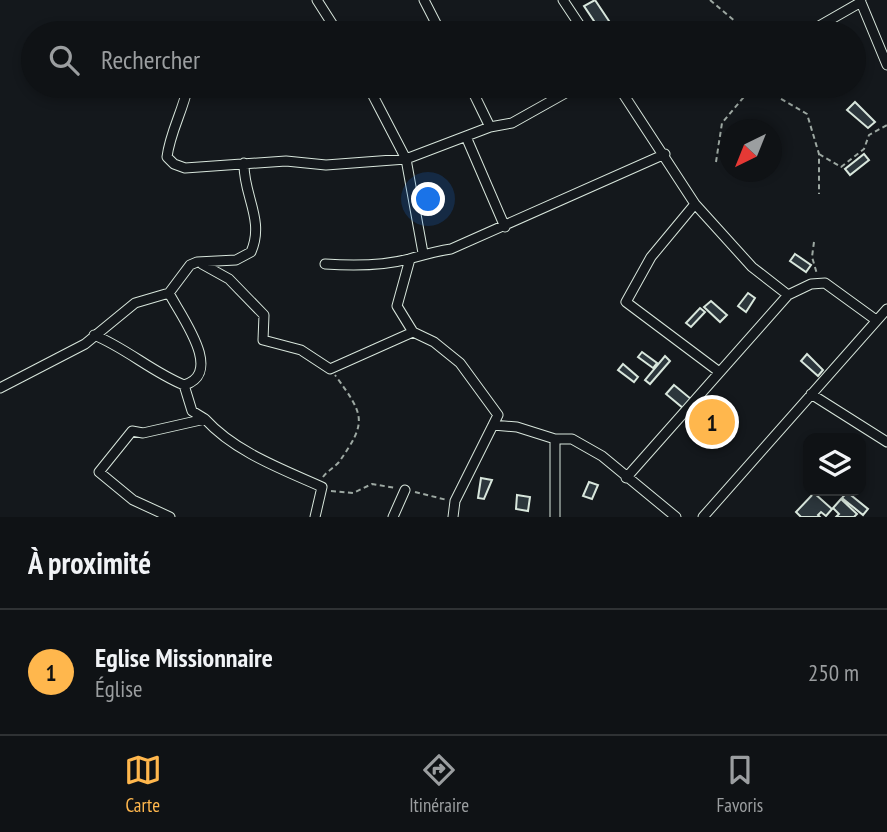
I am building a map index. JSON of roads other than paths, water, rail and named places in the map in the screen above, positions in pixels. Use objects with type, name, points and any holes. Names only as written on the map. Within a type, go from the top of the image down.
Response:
[{"type":"street","points":[[317,0],[330,21]]},
{"type":"street","points":[[424,0],[435,21]]},
{"type":"street","points":[[564,0],[577,21]]},
{"type":"street","points":[[827,21],[860,1],[887,65]]},
{"type":"street","points":[[186,98],[183,111],[169,141],[167,157],[184,168],[286,161],[326,165],[406,159],[467,139],[490,127],[512,123],[557,98]]},
{"type":"street","points":[[374,98],[406,159],[423,253]]},
{"type":"street","points":[[476,98],[490,127]]},
{"type":"street","points":[[626,98],[691,198],[752,267],[788,295]]},
{"type":"street","points":[[467,139],[505,227]]},
{"type":"street","points":[[326,264],[357,265],[410,259],[423,253],[452,249],[665,154]]},
{"type":"street","points":[[0,388],[85,344],[135,303],[169,293],[190,265],[197,262],[225,262],[251,252],[257,227],[244,178],[244,163]]},
{"type":"street","points":[[691,198],[650,257],[626,302],[718,371]]},
{"type":"street","points":[[410,259],[397,306],[413,332],[434,342],[460,363],[498,415],[455,501],[453,517]]},
{"type":"street","points":[[197,262],[229,279],[264,315],[263,341],[301,350],[330,369],[413,332]]},
{"type":"street","points":[[626,478],[788,295],[818,282],[825,283],[876,320]]},
{"type":"street","points":[[94,335],[113,343],[166,378],[184,385],[190,383],[202,370],[203,363],[196,342],[169,293]]},
{"type":"street","points":[[703,517],[887,309]]},
{"type":"street","points":[[184,385],[192,411],[214,429],[261,460],[322,489],[316,517]]},
{"type":"street","points":[[811,394],[887,442]]},
{"type":"street","points":[[170,517],[133,500],[100,472],[132,431],[143,433],[205,419]]},
{"type":"street","points":[[493,425],[517,427],[555,439],[572,439],[592,450],[676,517]]},
{"type":"street","points":[[555,439],[555,517]]},
{"type":"street","points":[[393,517],[405,490]]},
{"type":"place","name":"Eglise Missionnaire","points":[[712,422]]}]
